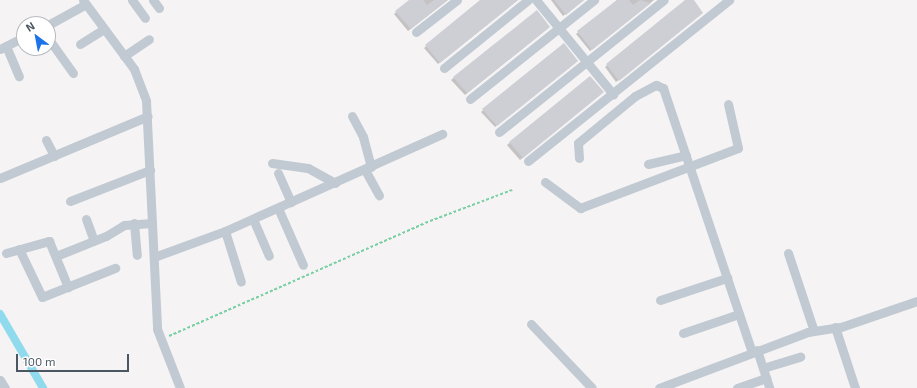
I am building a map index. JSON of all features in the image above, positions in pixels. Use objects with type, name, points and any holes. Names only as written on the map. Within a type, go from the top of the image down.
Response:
[{"type":"street","points":[[132,0],[145,18]]},
{"type":"street","points":[[416,32],[457,0]]},
{"type":"street","points":[[444,68],[528,0]]},
{"type":"street","points":[[536,0],[613,94]]},
{"type":"street","points":[[470,98],[594,0]]},
{"type":"street","points":[[500,132],[664,0]]},
{"type":"street","points":[[528,161],[729,0]]},
{"type":"street","points":[[56,20],[85,1],[124,56],[142,87],[148,116],[152,223],[160,340],[180,388]]},
{"type":"street","points":[[80,44],[104,29]]},
{"type":"street","points":[[124,56],[149,39]]},
{"type":"street","points":[[16,41],[3,48],[19,76]]},
{"type":"street","points":[[56,49],[73,73]]},
{"type":"street","points":[[579,158],[578,143],[635,96],[656,85],[662,88],[739,314],[763,368],[769,388]]},
{"type":"street","points":[[545,182],[580,208],[689,164],[738,148],[728,104]]},
{"type":"street","points":[[0,178],[148,116]]},
{"type":"street","points":[[352,116],[363,137],[368,168],[378,195]]},
{"type":"street","points":[[154,257],[225,231],[442,134]]},
{"type":"street","points":[[46,140],[54,156]]},
{"type":"street","points":[[648,164],[686,155]]},
{"type":"street","points":[[272,163],[308,168],[335,183]]},
{"type":"street","points":[[70,202],[150,170]]},
{"type":"street","points":[[278,173],[291,202]]},
{"type":"street","points":[[278,208],[303,265]]},
{"type":"street","points":[[86,219],[94,241]]},
{"type":"street","points":[[253,219],[269,256]]},
{"type":"street","points":[[134,223],[137,255]]},
{"type":"street","points":[[56,256],[94,241],[124,224],[152,223]]},
{"type":"street","points":[[225,231],[241,282]]},
{"type":"street","points":[[6,253],[45,240],[51,243],[68,287]]},
{"type":"street","points":[[19,249],[40,295],[68,287],[115,268]]},
{"type":"street","points":[[788,253],[814,331]]},
{"type":"street","points":[[660,300],[727,278]]},
{"type":"street","points":[[659,388],[755,351],[814,331],[835,327],[917,301]]},
{"type":"street","points":[[683,333],[739,314]]},
{"type":"street","points":[[531,324],[592,388]]},
{"type":"street","points":[[835,327],[855,388]]},
{"type":"street","points":[[763,368],[800,357]]},
{"type":"street","points":[[743,387],[766,378]]},
{"type":"street","points":[[0,380],[5,388]]},
{"type":"path","points":[[160,340],[436,218],[512,190]]},
{"type":"building","points":[[409,0],[423,0],[427,5],[434,0],[447,0],[411,29],[395,11]]},
{"type":"building","points":[[480,0],[518,0],[440,63],[425,45]]},
{"type":"building","points":[[554,0],[584,0],[566,15]]},
{"type":"building","points":[[617,0],[629,0],[633,5],[640,0],[651,3],[592,50],[577,31]]},
{"type":"building","points":[[685,0],[694,0],[703,13],[619,81],[606,64]]},
{"type":"building","points":[[537,10],[550,27],[467,93],[453,77]]},
{"type":"building","points":[[564,43],[578,61],[497,126],[482,109]]},
{"type":"building","points":[[590,76],[604,92],[523,158],[509,142]]},
{"type":"waterway","points":[[0,314],[43,388]]}]
